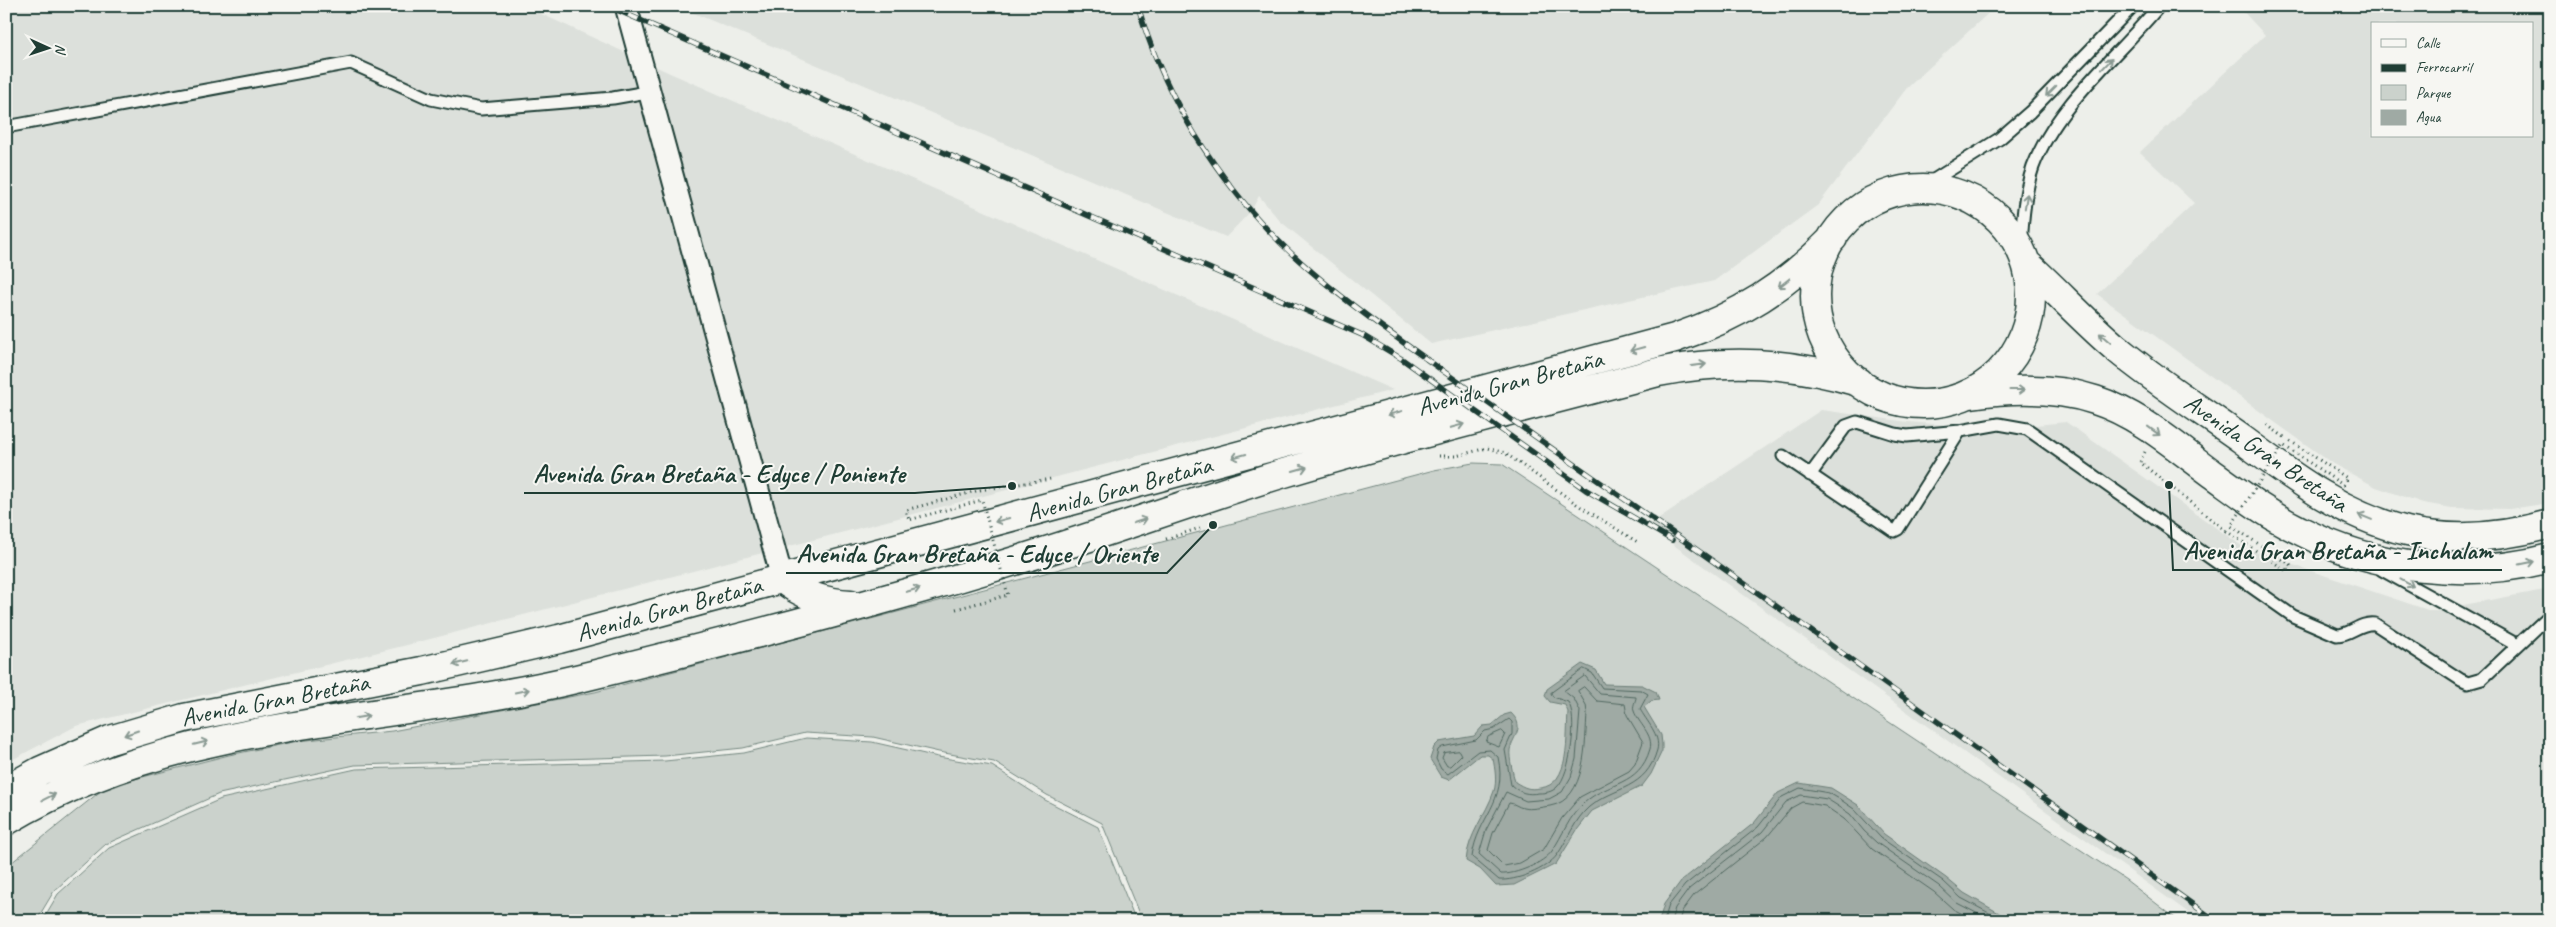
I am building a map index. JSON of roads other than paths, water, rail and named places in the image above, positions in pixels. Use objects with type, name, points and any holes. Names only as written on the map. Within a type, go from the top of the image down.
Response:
[{"type":"main road","name":"Avenida Gran Bretaña","points":[[6,790],[40,771],[92,748],[147,728],[184,718],[483,657],[559,639],[1675,338],[1718,322],[1758,302],[1801,269],[1852,216],[1870,202],[1891,193],[1920,188],[1951,192],[1980,204],[2003,224],[2023,256],[2118,350],[2290,475],[2344,508],[2387,525],[2432,535],[2483,536],[2508,534],[2550,524]]},
{"type":"main road","points":[[1832,238],[1821,265],[1816,294],[1816,308],[1824,337],[1830,350],[1843,367],[1859,382],[1881,395],[1905,402],[1944,402],[1968,394],[2000,372],[2022,340],[2030,310],[2031,294],[2023,256]]},
{"type":"main road","name":"Avenida Gran Bretaña","points":[[6,821],[65,789],[141,759],[206,742],[530,690],[866,604],[1018,560],[1285,473],[1658,372],[1702,364],[1752,363],[1805,369],[1859,382]]},
{"type":"main road","name":"Avenida Gran Bretaña","points":[[1968,394],[2012,390],[2079,395],[2112,406],[2154,432],[2269,514],[2300,531],[2348,551],[2403,564],[2460,569],[2516,565],[2550,558]]},
{"type":"main road","points":[[782,578],[794,588],[812,596],[847,603],[866,604]]},
{"type":"street","points":[[626,6],[647,92],[782,578]]},
{"type":"lane","points":[[1920,188],[1991,144],[2030,112],[2133,6]]},
{"type":"lane","points":[[2023,256],[2026,195],[2033,168],[2044,143],[2087,87],[2160,6]]},
{"type":"lane","points":[[6,127],[351,63],[430,99],[481,109],[612,98],[647,92]]},
{"type":"lane","points":[[1810,475],[1846,426],[1852,423],[1858,422],[1907,436],[1960,431],[2000,424],[2027,429],[2293,616],[2325,632],[2344,635],[2363,624],[2375,624],[2468,683],[2482,679],[2516,644],[2550,615]]},
{"type":"lane","points":[[1783,456],[1894,531],[1898,529],[1960,431]]},
{"type":"lane","points":[[2348,551],[2516,644]]},
{"type":"water","points":[[1582,664],[1596,670],[1604,684],[1642,685],[1656,692],[1659,700],[1651,701],[1644,707],[1661,735],[1662,751],[1651,774],[1642,786],[1592,811],[1577,830],[1556,864],[1514,885],[1496,886],[1480,869],[1466,861],[1470,842],[1494,791],[1496,779],[1493,759],[1488,755],[1480,755],[1449,780],[1441,777],[1430,759],[1434,747],[1439,742],[1474,736],[1483,726],[1492,725],[1504,715],[1511,713],[1518,723],[1517,732],[1510,750],[1515,782],[1530,789],[1550,785],[1562,769],[1565,758],[1568,712],[1565,705],[1550,702],[1545,696],[1547,689]]},
{"type":"water","points":[[1799,783],[1831,788],[1858,805],[1884,834],[1964,893],[2013,921],[1659,921],[1664,904],[1681,881],[1754,823],[1778,793]]},
{"type":"railway","points":[[608,6],[1362,335],[1402,359],[1586,490],[1672,540]]},
{"type":"railway","points":[[1138,6],[1148,37],[1174,97],[1189,125],[1225,179],[1285,248],[1324,282],[1365,315],[1429,361],[1724,569],[2216,921]]},
{"type":"place","name":"Avenida Gran Bretaña - Inchalam","points":[[2169,485]]},
{"type":"place","name":"Avenida Gran Bretaña - Edyce / Poniente","points":[[1012,486]]},
{"type":"place","name":"Avenida Gran Bretaña - Edyce / Oriente","points":[[1213,525]]}]
